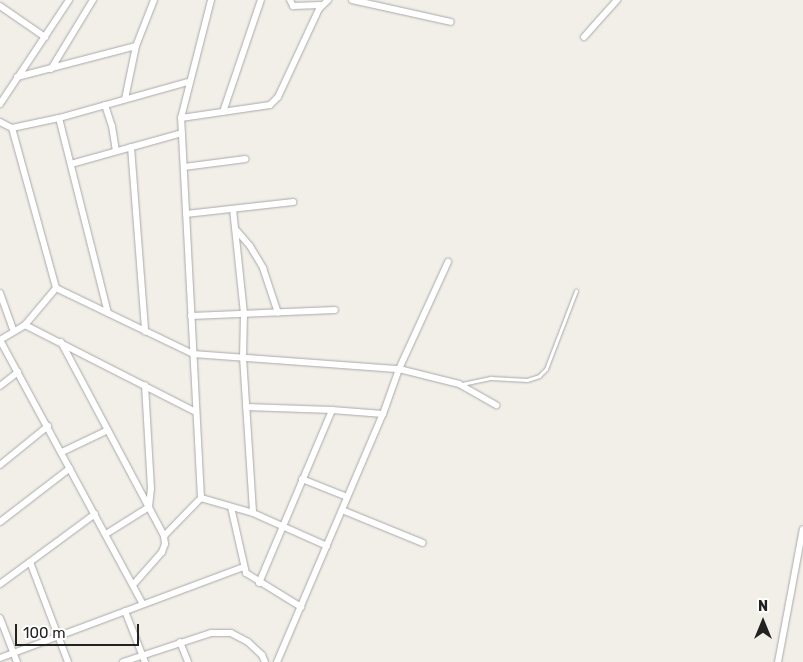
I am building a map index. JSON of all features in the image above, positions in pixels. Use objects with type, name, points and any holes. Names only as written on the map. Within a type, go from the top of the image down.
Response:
[{"type":"street","points":[[0,104],[69,0]]},
{"type":"street","points":[[51,69],[93,0]]},
{"type":"street","points":[[125,99],[136,46],[154,0]]},
{"type":"street","points":[[164,536],[201,498],[181,118],[188,82],[211,0]]},
{"type":"street","points":[[223,112],[261,0]]},
{"type":"street","points":[[290,0],[293,6],[325,2]]},
{"type":"street","points":[[352,0],[451,22]]},
{"type":"street","points":[[584,37],[617,0]]},
{"type":"street","points":[[181,118],[270,105],[278,98],[325,2]]},
{"type":"street","points":[[0,6],[45,37]]},
{"type":"street","points":[[17,78],[136,46]]},
{"type":"street","points":[[1,126],[12,128],[59,118],[188,82]]},
{"type":"street","points":[[105,105],[112,126],[116,152]]},
{"type":"street","points":[[59,118],[108,313]]},
{"type":"street","points":[[12,128],[56,288],[194,354],[399,369],[459,384],[496,405]]},
{"type":"street","points":[[70,164],[182,133]]},
{"type":"street","points":[[131,147],[145,331]]},
{"type":"street","points":[[184,167],[245,159]]},
{"type":"street","points":[[186,214],[293,202]]},
{"type":"street","points":[[233,209],[237,231],[244,314],[243,357],[253,513]]},
{"type":"street","points":[[237,231],[250,246],[263,268],[278,313]]},
{"type":"street","points":[[277,662],[382,414],[399,369],[448,262]]},
{"type":"street","points":[[56,288],[25,325],[0,340],[143,604]]},
{"type":"street","points":[[0,295],[14,332]]},
{"type":"street","points":[[191,316],[335,310]]},
{"type":"street","points":[[25,325],[196,412]]},
{"type":"street","points":[[61,342],[164,536],[165,544],[162,552],[133,585]]},
{"type":"street","points":[[0,386],[18,372]]},
{"type":"street","points":[[145,385],[151,489],[149,507]]},
{"type":"street","points":[[246,407],[382,414]]},
{"type":"street","points":[[259,583],[332,410]]},
{"type":"street","points":[[0,465],[48,426]]},
{"type":"street","points":[[62,452],[108,430]]},
{"type":"street","points":[[0,522],[70,468]]},
{"type":"street","points":[[302,479],[347,498]]},
{"type":"street","points":[[201,498],[253,513],[327,546]]},
{"type":"street","points":[[106,534],[149,507]]},
{"type":"street","points":[[231,507],[246,574],[301,607]]},
{"type":"street","points":[[342,510],[423,543]]},
{"type":"street","points":[[0,584],[95,514]]},
{"type":"street","points":[[778,662],[803,529]]},
{"type":"street","points":[[30,562],[68,662]]},
{"type":"street","points":[[0,658],[244,567]]},
{"type":"street","points":[[125,611],[145,662]]},
{"type":"street","points":[[0,618],[17,662]]},
{"type":"street","points":[[123,662],[211,633],[231,633],[248,642],[262,655],[265,662]]},
{"type":"street","points":[[180,642],[188,662]]},
{"type":"lane","points":[[459,384],[491,378],[527,380],[539,376],[546,369],[576,291]]}]
